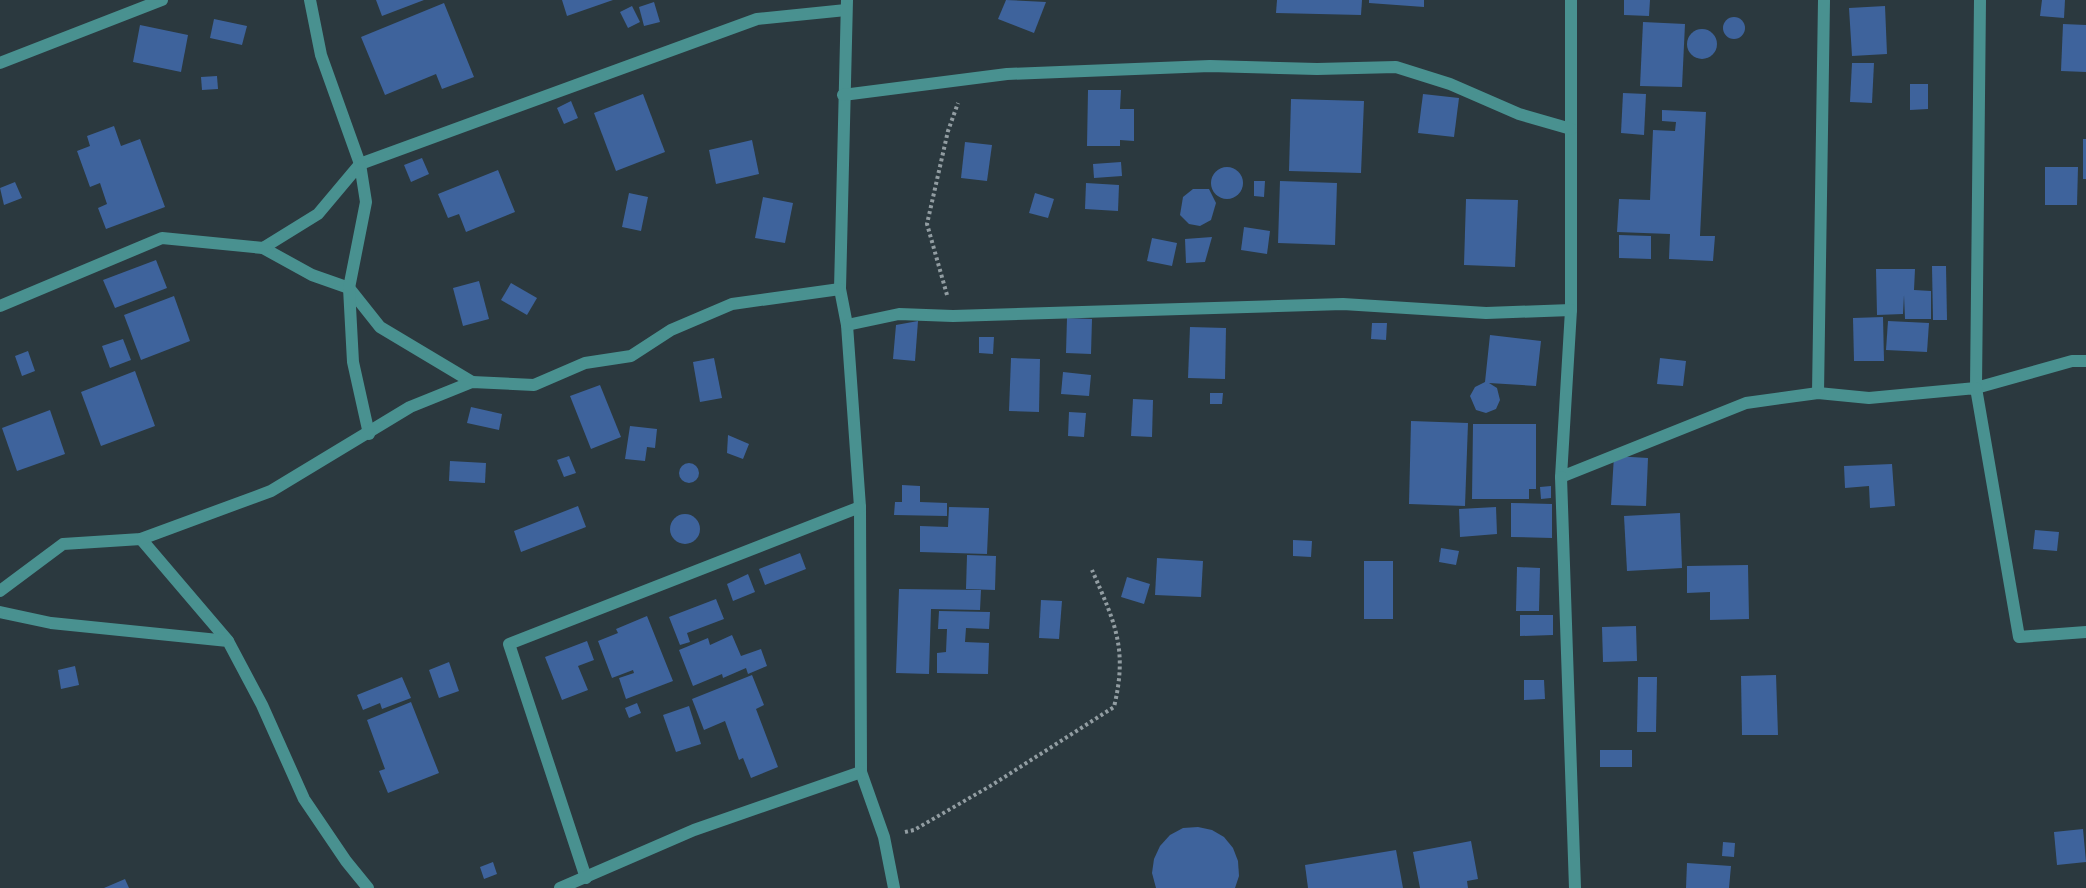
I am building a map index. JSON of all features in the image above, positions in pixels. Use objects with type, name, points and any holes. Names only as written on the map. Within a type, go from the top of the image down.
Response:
[{"type":"street","points":[[0,63],[162,0]]},
{"type":"street","points":[[310,0],[321,55],[360,164],[366,202],[349,288],[353,362],[369,434]]},
{"type":"street","points":[[1571,0],[1571,310],[1561,477],[1575,888]]},
{"type":"street","points":[[1818,393],[1824,0]]},
{"type":"street","points":[[1980,0],[1976,388],[2019,637],[2086,632]]},
{"type":"street","points":[[263,248],[318,214],[360,164],[757,19],[846,5],[840,289],[847,325],[860,507],[861,772],[884,837],[894,888]]},
{"type":"street","points":[[843,94],[1007,74],[1210,66],[1396,68],[1450,84],[1519,114],[1571,129]]},
{"type":"street","points":[[0,306],[162,238],[263,248],[312,275],[349,288],[380,327],[472,382]]},
{"type":"street","points":[[0,591],[63,544],[141,538],[271,491],[411,407],[472,382],[534,385],[585,363],[631,356],[671,330],[732,304],[840,289]]},
{"type":"street","points":[[847,325],[900,314],[953,316],[1343,304],[1486,313],[1571,310]]},
{"type":"street","points":[[1561,477],[1746,403],[1818,393],[1869,398],[1976,388],[2072,361],[2086,361]]},
{"type":"street","points":[[586,878],[509,644],[860,507]]},
{"type":"street","points":[[141,538],[228,641],[262,705],[304,799],[346,861],[368,888]]},
{"type":"street","points":[[0,612],[51,623],[228,641]]},
{"type":"street","points":[[560,888],[694,830],[861,772]]},
{"type":"path","points":[[953,316],[927,224],[948,131],[961,93]]},
{"type":"path","points":[[884,837],[914,830],[992,785],[1114,707],[1122,676],[1116,626],[1092,570]]},
{"type":"building","points":[[376,0],[424,0],[382,16]]},
{"type":"building","points":[[562,0],[613,0],[567,16]]},
{"type":"building","points":[[1006,0],[1046,2],[1034,33],[998,19]]},
{"type":"building","points":[[1277,0],[1362,0],[1361,15],[1276,13]]},
{"type":"building","points":[[1369,0],[1424,0],[1424,7],[1369,3]]},
{"type":"building","points":[[1624,0],[1650,0],[1649,16],[1624,15]]},
{"type":"building","points":[[2042,0],[2065,0],[2064,18],[2040,16]]},
{"type":"building","points":[[654,2],[660,22],[644,26],[639,7]]},
{"type":"building","points":[[444,3],[474,77],[442,89],[436,74],[385,95],[361,37]]},
{"type":"building","points":[[632,6],[640,22],[628,28],[620,12]]},
{"type":"building","points":[[1885,6],[1887,54],[1852,56],[1849,8]]},
{"type":"building","points":[[1734,17],[1742,20],[1745,28],[1742,36],[1734,39],[1726,36],[1723,28],[1726,20]]},
{"type":"building","points":[[214,19],[247,26],[242,45],[210,38]]},
{"type":"building","points":[[1643,22],[1685,24],[1682,87],[1640,86]]},
{"type":"building","points":[[2063,24],[2086,25],[2086,72],[2061,71]]},
{"type":"building","points":[[140,25],[188,35],[181,72],[133,62]]},
{"type":"building","points":[[1702,29],[1713,33],[1717,44],[1713,55],[1702,59],[1691,55],[1687,44],[1691,33]]},
{"type":"building","points":[[1852,63],[1874,63],[1872,103],[1850,102]]},
{"type":"building","points":[[217,76],[218,89],[202,90],[201,77]]},
{"type":"building","points":[[1910,84],[1928,84],[1928,109],[1910,110]]},
{"type":"building","points":[[1088,90],[1121,90],[1120,109],[1134,109],[1134,141],[1120,140],[1120,146],[1087,146]]},
{"type":"building","points":[[1623,93],[1646,94],[1644,135],[1621,133]]},
{"type":"building","points":[[643,94],[665,152],[616,171],[594,113]]},
{"type":"building","points":[[1423,94],[1459,98],[1454,137],[1418,133]]},
{"type":"building","points":[[1291,99],[1364,101],[1361,173],[1289,171]]},
{"type":"building","points":[[571,101],[578,118],[564,124],[557,108]]},
{"type":"building","points":[[1662,110],[1706,112],[1700,236],[1715,236],[1713,261],[1669,259],[1670,234],[1617,232],[1619,199],[1650,200],[1653,130],[1675,131],[1676,122],[1662,121]]},
{"type":"building","points":[[114,126],[121,146],[140,139],[165,207],[106,229],[98,208],[107,204],[100,183],[90,187],[77,151],[90,146],[87,136]]},
{"type":"building","points":[[2083,139],[2086,139],[2086,179],[2083,179]]},
{"type":"building","points":[[752,140],[759,174],[716,184],[709,150]]},
{"type":"building","points":[[965,142],[992,145],[987,181],[961,178]]},
{"type":"building","points":[[422,158],[429,174],[411,182],[404,165]]},
{"type":"building","points":[[1121,162],[1122,176],[1094,178],[1093,164]]},
{"type":"building","points":[[1227,167],[1238,172],[1243,183],[1238,194],[1227,199],[1216,194],[1211,183],[1216,172]]},
{"type":"building","points":[[2045,167],[2078,167],[2077,205],[2045,205]]},
{"type":"building","points":[[498,170],[515,212],[466,232],[459,214],[448,218],[438,194]]},
{"type":"building","points":[[1254,181],[1265,181],[1264,197],[1254,196]]},
{"type":"building","points":[[1280,181],[1337,183],[1335,245],[1278,243]]},
{"type":"building","points":[[15,182],[22,198],[4,205],[0,188]]},
{"type":"building","points":[[1086,183],[1119,185],[1118,211],[1085,209]]},
{"type":"building","points":[[1193,189],[1209,189],[1216,203],[1211,220],[1200,226],[1189,224],[1180,215],[1183,197]]},
{"type":"building","points":[[629,193],[648,197],[641,231],[622,227]]},
{"type":"building","points":[[1035,193],[1054,199],[1048,218],[1029,213]]},
{"type":"building","points":[[763,197],[793,203],[785,243],[755,238]]},
{"type":"building","points":[[1466,199],[1518,200],[1515,267],[1464,265]]},
{"type":"building","points":[[1244,227],[1270,231],[1267,254],[1241,250]]},
{"type":"building","points":[[1619,235],[1651,236],[1651,259],[1619,258]]},
{"type":"building","points":[[1212,237],[1205,262],[1186,263],[1185,239]]},
{"type":"building","points":[[1152,238],[1177,243],[1172,266],[1147,261]]},
{"type":"building","points":[[156,260],[167,288],[115,308],[103,280]]},
{"type":"building","points":[[1932,266],[1946,266],[1947,320],[1933,320]]},
{"type":"building","points":[[1876,269],[1915,269],[1914,290],[1931,291],[1931,319],[1905,319],[1904,295],[1903,314],[1877,315]]},
{"type":"building","points":[[479,281],[489,319],[463,326],[453,288]]},
{"type":"building","points":[[511,283],[537,298],[527,315],[501,300]]},
{"type":"building","points":[[174,296],[190,341],[141,360],[124,315]]},
{"type":"building","points":[[1883,317],[1884,361],[1854,361],[1853,318]]},
{"type":"building","points":[[1067,318],[1092,319],[1091,354],[1066,353]]},
{"type":"building","points":[[918,321],[915,361],[893,359],[896,325]]},
{"type":"building","points":[[1888,321],[1929,323],[1927,352],[1886,350]]},
{"type":"building","points":[[1372,323],[1387,323],[1386,340],[1371,339]]},
{"type":"building","points":[[1190,327],[1226,328],[1225,379],[1188,378]]},
{"type":"building","points":[[1490,335],[1541,341],[1536,386],[1489,383],[1497,388],[1500,400],[1496,409],[1486,413],[1476,410],[1470,396],[1475,387],[1485,382]]},
{"type":"building","points":[[979,337],[994,337],[993,354],[979,353]]},
{"type":"building","points":[[123,339],[131,360],[110,368],[102,346]]},
{"type":"building","points":[[28,351],[35,371],[22,376],[15,356]]},
{"type":"building","points":[[714,358],[722,398],[700,402],[693,362]]},
{"type":"building","points":[[1011,358],[1040,359],[1039,412],[1009,411]]},
{"type":"building","points":[[1660,358],[1686,361],[1683,386],[1657,384]]},
{"type":"building","points":[[135,371],[155,426],[101,446],[81,392]]},
{"type":"building","points":[[1063,372],[1091,375],[1089,396],[1061,394]]},
{"type":"building","points":[[600,385],[621,437],[591,449],[570,396]]},
{"type":"building","points":[[1210,393],[1223,393],[1222,404],[1210,404]]},
{"type":"building","points":[[1133,399],[1153,400],[1152,437],[1131,436]]},
{"type":"building","points":[[471,407],[502,414],[499,430],[467,423]]},
{"type":"building","points":[[50,410],[65,454],[17,471],[2,428]]},
{"type":"building","points":[[1069,412],[1086,413],[1084,437],[1068,436]]},
{"type":"building","points":[[1411,421],[1468,423],[1465,506],[1409,504]]},
{"type":"building","points":[[1473,424],[1536,424],[1536,489],[1529,489],[1529,499],[1472,499]]},
{"type":"building","points":[[630,426],[657,429],[655,448],[647,447],[645,461],[625,459]]},
{"type":"building","points":[[728,435],[749,444],[743,459],[727,453]]},
{"type":"building","points":[[569,456],[576,473],[564,477],[557,460]]},
{"type":"building","points":[[1614,456],[1648,458],[1646,506],[1611,505]]},
{"type":"building","points":[[450,461],[486,463],[485,483],[449,481]]},
{"type":"building","points":[[689,463],[696,466],[699,473],[696,480],[689,483],[682,480],[679,473],[682,466]]},
{"type":"building","points":[[1892,464],[1895,506],[1870,508],[1869,486],[1845,488],[1844,466]]},
{"type":"building","points":[[902,485],[920,486],[920,502],[947,503],[947,516],[894,515],[895,502],[902,502]]},
{"type":"building","points":[[1551,486],[1551,498],[1541,499],[1540,487]]},
{"type":"building","points":[[1511,503],[1552,504],[1552,538],[1511,537]]},
{"type":"building","points":[[578,506],[586,527],[521,552],[514,531]]},
{"type":"building","points":[[949,507],[989,508],[987,554],[920,552],[920,526],[948,527]]},
{"type":"building","points":[[1496,507],[1497,534],[1460,537],[1459,509]]},
{"type":"building","points":[[1680,513],[1682,568],[1627,571],[1624,516]]},
{"type":"building","points":[[685,514],[696,518],[700,529],[696,540],[685,544],[674,540],[670,529],[674,518]]},
{"type":"building","points":[[2035,530],[2059,532],[2057,551],[2033,549]]},
{"type":"building","points":[[1293,540],[1312,541],[1311,557],[1293,556]]},
{"type":"building","points":[[1441,548],[1459,551],[1456,565],[1439,562]]},
{"type":"building","points":[[800,553],[806,569],[765,585],[759,569]]},
{"type":"building","points":[[967,555],[996,556],[995,590],[966,589]]},
{"type":"building","points":[[1157,558],[1203,561],[1201,597],[1155,595]]},
{"type":"building","points":[[1364,561],[1393,561],[1393,619],[1364,619]]},
{"type":"building","points":[[1748,565],[1749,619],[1710,620],[1710,592],[1687,593],[1687,566]]},
{"type":"building","points":[[1517,567],[1540,568],[1539,611],[1516,611]]},
{"type":"building","points":[[748,574],[755,592],[733,601],[727,584]]},
{"type":"building","points":[[1127,577],[1150,584],[1144,604],[1121,597]]},
{"type":"building","points":[[899,589],[981,590],[980,610],[931,609],[929,674],[896,673]]},
{"type":"building","points":[[716,599],[724,619],[687,633],[690,642],[680,645],[669,617]]},
{"type":"building","points":[[1041,600],[1062,601],[1059,639],[1039,638]]},
{"type":"building","points":[[939,611],[990,612],[989,629],[966,628],[965,642],[989,643],[988,674],[937,673],[937,653],[946,652],[947,629],[938,629]]},
{"type":"building","points":[[1520,615],[1553,615],[1553,635],[1520,636]]},
{"type":"building","points":[[647,616],[673,681],[626,699],[619,678],[634,673],[633,670],[612,678],[598,641],[618,633],[616,629]]},
{"type":"building","points":[[1636,626],[1637,661],[1603,662],[1602,627]]},
{"type":"building","points":[[732,635],[741,656],[761,649],[767,666],[748,674],[746,668],[723,678],[722,674],[693,686],[679,650],[708,638],[710,645]]},
{"type":"building","points":[[587,641],[594,660],[578,666],[588,690],[562,700],[545,657]]},
{"type":"building","points":[[449,662],[459,691],[439,698],[429,670]]},
{"type":"building","points":[[75,666],[79,685],[61,689],[58,670]]},
{"type":"building","points":[[752,675],[764,705],[756,709],[778,767],[751,778],[743,758],[739,760],[725,721],[704,730],[692,699]]},
{"type":"building","points":[[1776,675],[1778,735],[1742,735],[1741,676]]},
{"type":"building","points":[[402,677],[411,698],[382,709],[380,703],[363,710],[357,695]]},
{"type":"building","points":[[1638,677],[1657,677],[1656,732],[1637,732]]},
{"type":"building","points":[[1524,680],[1544,680],[1545,699],[1524,700]]},
{"type":"building","points":[[411,702],[439,773],[388,793],[379,771],[385,769],[367,720]]},
{"type":"building","points":[[637,703],[641,713],[629,718],[625,708]]},
{"type":"building","points":[[689,706],[701,744],[676,752],[663,715]]},
{"type":"building","points":[[1600,750],[1632,750],[1632,767],[1600,767]]},
{"type":"building","points":[[1198,827],[1212,830],[1224,837],[1233,848],[1238,861],[1239,876],[1235,888],[1156,888],[1152,873],[1154,859],[1160,846],[1170,835],[1183,828]]},
{"type":"building","points":[[2083,829],[2086,862],[2057,865],[2054,832]]},
{"type":"building","points":[[1471,841],[1478,879],[1467,881],[1468,888],[1420,888],[1413,852]]},
{"type":"building","points":[[1723,842],[1735,843],[1734,857],[1722,856]]},
{"type":"building","points":[[1396,850],[1403,888],[1308,888],[1305,865]]},
{"type":"building","points":[[493,862],[497,874],[484,879],[480,867]]},
{"type":"building","points":[[1687,863],[1731,866],[1729,888],[1686,888]]},
{"type":"building","points":[[125,879],[129,888],[104,888]]}]
